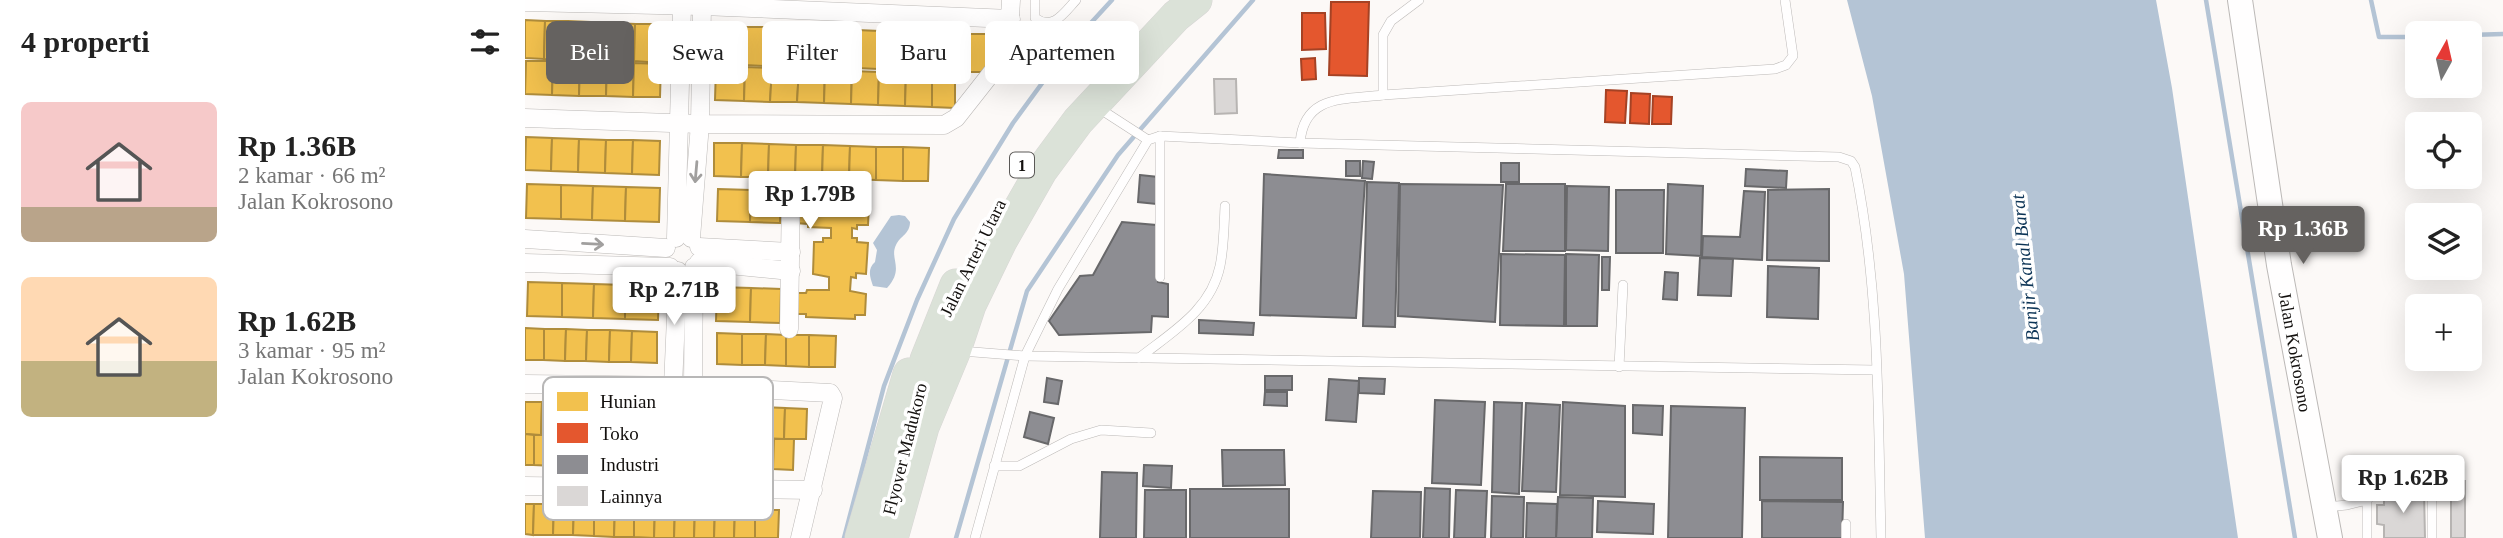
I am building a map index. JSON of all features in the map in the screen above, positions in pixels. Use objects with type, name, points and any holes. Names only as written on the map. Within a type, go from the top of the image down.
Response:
[{"type":"highway","name":"Jalan Arteri Utara","points":[[951,354],[959,278],[991,216],[1068,102],[1163,0]]},
{"type":"highway","name":"Jalan Arteri Utara","points":[[951,354],[1000,240],[1041,171],[1103,111],[1176,16],[1196,0]]},
{"type":"highway","points":[[861,538],[907,376],[951,354],[954,390],[913,538]]},
{"type":"highway","name":"Flyover Madukoro","points":[[883,538],[914,425],[951,354]]},
{"type":"highway","name":"Flyover Madukoro","points":[[892,538],[923,427],[951,354]]},
{"type":"street","points":[[525,118],[700,124],[944,125],[957,118],[1008,52],[1011,0]]},
{"type":"street","name":"Jalan Kokrosono","points":[[2240,0],[2279,265],[2330,538]]},
{"type":"street","points":[[525,2],[682,5],[1011,19]]},
{"type":"street","points":[[682,5],[680,122],[684,255],[683,377]]},
{"type":"street","points":[[684,255],[700,124],[702,6]]},
{"type":"street","points":[[789,329],[791,190]]},
{"type":"street","points":[[791,252],[684,255],[533,263],[533,240],[684,255],[791,271]]},
{"type":"street","points":[[525,384],[543,384]]},
{"type":"street","points":[[773,391],[833,395],[800,538]]},
{"type":"street","points":[[525,486],[543,486]]},
{"type":"street","points":[[773,489],[813,490]]},
{"type":"lane","points":[[1035,0],[1035,18],[1041,23],[1050,23],[1057,20],[1076,0]]},
{"type":"lane","points":[[1383,94],[1383,35],[1391,21],[1419,0]]},
{"type":"lane","points":[[1300,143],[1301,127],[1306,116],[1317,107],[1383,94],[1775,69],[1786,65],[1793,56],[1786,0]]},
{"type":"lane","points":[[1103,111],[1144,138],[1160,136],[1300,143],[1845,158],[1855,167],[1873,280],[1881,538]]},
{"type":"lane","points":[[1160,136],[1160,277]]},
{"type":"lane","points":[[975,538],[1025,356],[1058,289],[1144,138]]},
{"type":"lane","points":[[1139,358],[1193,317],[1204,304],[1220,267],[1225,206]]},
{"type":"lane","points":[[1619,367],[1623,285]]},
{"type":"lane","points":[[951,354],[1876,370]]},
{"type":"lane","points":[[994,466],[1019,466],[1071,439],[1101,430],[1151,433]]},
{"type":"lane","points":[[2324,507],[2367,500],[2379,490],[2427,489],[2432,496],[2432,538]]},
{"type":"lane","points":[[2367,500],[2367,538]]},
{"type":"lane","points":[[1846,524],[1846,538]]},
{"type":"water","name":"Banjir Kanal Barat","points":[[1847,0],[2156,0],[2172,88],[2238,538],[1925,538],[1904,274],[1872,96]]},
{"type":"water","points":[[891,216],[905,216],[910,222],[894,250],[895,275],[887,288],[873,286],[870,270],[877,250],[873,243]]},
{"type":"building: Hunian","points":[[525,20],[545,21],[544,59],[525,58]]},
{"type":"building: Hunian","points":[[545,21],[546,21],[546,59]]},
{"type":"building: Hunian","points":[[635,24],[648,24],[648,62],[634,61]]},
{"type":"building: Hunian","points":[[748,27],[762,27],[762,66],[748,65]]},
{"type":"building: Hunian","points":[[862,30],[876,31],[876,69],[862,68]]},
{"type":"building: Hunian","points":[[971,34],[985,34],[985,72],[971,72]]},
{"type":"building: Hunian","points":[[526,61],[546,61],[546,84],[552,84],[552,95],[525,94]]},
{"type":"building: Hunian","points":[[634,63],[648,64],[648,84],[660,84],[660,97],[633,97]]},
{"type":"building: Hunian","points":[[748,67],[762,68],[762,84],[771,84],[770,102],[744,101]]},
{"type":"building: Hunian","points":[[862,71],[876,72],[878,105],[851,104],[852,84],[862,84]]},
{"type":"building: Hunian","points":[[552,84],[579,84],[579,96],[552,95]]},
{"type":"building: Hunian","points":[[579,84],[606,84],[606,96],[579,96]]},
{"type":"building: Hunian","points":[[606,84],[633,84],[633,97],[606,96]]},
{"type":"building: Hunian","points":[[715,84],[744,84],[744,101],[715,100]]},
{"type":"building: Hunian","points":[[771,84],[798,84],[797,102],[770,102]]},
{"type":"building: Hunian","points":[[798,84],[825,84],[824,103],[797,102]]},
{"type":"building: Hunian","points":[[825,84],[852,84],[851,104],[824,103]]},
{"type":"building: Hunian","points":[[879,84],[906,84],[905,106],[878,105]]},
{"type":"building: Hunian","points":[[906,84],[932,84],[932,107],[905,106]]},
{"type":"building: Hunian","points":[[932,84],[955,84],[955,108],[932,107]]},
{"type":"building: Hunian","points":[[526,137],[552,138],[551,171],[525,170]]},
{"type":"building: Hunian","points":[[552,138],[579,139],[578,172],[551,171]]},
{"type":"building: Hunian","points":[[579,139],[606,140],[605,173],[578,172]]},
{"type":"building: Hunian","points":[[606,140],[633,140],[632,174],[605,173]]},
{"type":"building: Hunian","points":[[633,140],[660,141],[659,175],[632,174]]},
{"type":"building: Hunian","points":[[714,143],[742,143],[741,177],[714,176]]},
{"type":"building: Hunian","points":[[742,143],[769,144],[768,177],[741,177]]},
{"type":"building: Hunian","points":[[769,144],[796,145],[795,178],[768,177]]},
{"type":"building: Hunian","points":[[796,145],[823,145],[822,179],[795,178]]},
{"type":"building: Hunian","points":[[823,145],[850,146],[849,179],[822,179]]},
{"type":"building: Hunian","points":[[850,146],[876,147],[876,180],[849,179]]},
{"type":"building: Hunian","points":[[876,147],[903,147],[903,181],[876,180]]},
{"type":"building: Hunian","points":[[903,147],[929,148],[928,181],[903,181]]},
{"type":"building: Hunian","points":[[527,184],[561,185],[561,219],[526,218]]},
{"type":"building: Hunian","points":[[561,185],[593,186],[592,220],[561,219]]},
{"type":"building: Hunian","points":[[593,186],[626,187],[625,221],[592,220]]},
{"type":"building: Hunian","points":[[626,187],[660,188],[659,222],[625,221]]},
{"type":"building: Hunian","points":[[718,189],[751,190],[750,222],[717,221]]},
{"type":"building: Hunian","points":[[751,190],[781,191],[780,223],[750,222]]},
{"type":"building: Hunian","points":[[809,199],[858,200],[857,204],[869,204],[868,225],[852,228],[852,238],[857,238],[857,242],[868,243],[866,274],[856,273],[856,278],[851,277],[850,291],[866,294],[865,315],[855,315],[855,319],[793,314],[794,293],[829,290],[829,277],[813,274],[814,242],[831,238],[831,228],[808,227],[808,224],[796,223],[797,202],[809,202]]},
{"type":"building: Hunian","points":[[528,282],[562,283],[562,317],[527,316]]},
{"type":"building: Hunian","points":[[562,283],[594,284],[593,318],[562,317]]},
{"type":"building: Hunian","points":[[594,284],[625,285],[625,319],[593,318]]},
{"type":"building: Hunian","points":[[625,285],[659,285],[658,320],[625,319]]},
{"type":"building: Hunian","points":[[717,287],[751,288],[750,322],[716,321]]},
{"type":"building: Hunian","points":[[751,288],[781,289],[780,323],[750,322]]},
{"type":"building: Hunian","points":[[525,328],[544,329],[544,360],[525,360]]},
{"type":"building: Hunian","points":[[544,329],[566,329],[565,361],[544,360]]},
{"type":"building: Hunian","points":[[566,329],[587,330],[586,361],[565,361]]},
{"type":"building: Hunian","points":[[587,330],[610,330],[609,362],[586,361]]},
{"type":"building: Hunian","points":[[610,330],[632,331],[631,362],[609,362]]},
{"type":"building: Hunian","points":[[632,331],[657,332],[657,363],[631,362]]},
{"type":"building: Hunian","points":[[717,333],[742,334],[742,365],[717,364]]},
{"type":"building: Hunian","points":[[742,334],[766,334],[765,365],[742,365]]},
{"type":"building: Hunian","points":[[766,334],[786,335],[786,366],[765,365]]},
{"type":"building: Hunian","points":[[786,335],[809,335],[809,367],[786,366]]},
{"type":"building: Hunian","points":[[809,335],[836,336],[835,367],[809,367]]},
{"type":"building: Hunian","points":[[525,402],[542,402],[541,435],[525,434]]},
{"type":"building: Hunian","points":[[542,402],[543,402],[543,435]]},
{"type":"building: Hunian","points":[[773,407],[785,408],[784,439],[773,439]]},
{"type":"building: Hunian","points":[[785,408],[807,409],[806,439],[784,439]]},
{"type":"building: Hunian","points":[[525,434],[534,435],[534,465],[525,465]]},
{"type":"building: Hunian","points":[[534,435],[543,435],[543,465],[534,465]]},
{"type":"building: Hunian","points":[[774,439],[794,439],[793,470],[773,469]]},
{"type":"building: Hunian","points":[[525,504],[534,504],[533,535],[525,534]]},
{"type":"building: Hunian","points":[[534,504],[543,504],[543,520],[553,520],[553,535],[533,535]]},
{"type":"building: Hunian","points":[[773,510],[779,510],[778,538],[755,538],[755,520],[773,520]]},
{"type":"building: Hunian","points":[[553,520],[574,520],[573,535],[553,535]]},
{"type":"building: Hunian","points":[[574,520],[594,520],[594,536],[573,535]]},
{"type":"building: Hunian","points":[[594,520],[615,520],[614,537],[594,536]]},
{"type":"building: Hunian","points":[[615,520],[634,520],[634,537],[614,537]]},
{"type":"building: Hunian","points":[[634,520],[655,520],[654,538],[634,537]]},
{"type":"building: Hunian","points":[[655,520],[675,520],[674,538],[654,538]]},
{"type":"building: Hunian","points":[[675,520],[695,520],[694,538],[674,538]]},
{"type":"building: Hunian","points":[[695,520],[715,520],[714,538],[694,538]]},
{"type":"building: Hunian","points":[[715,520],[735,520],[734,538],[714,538]]},
{"type":"building: Hunian","points":[[735,520],[755,520],[755,538],[734,538]]},
{"type":"building: Toko","points":[[1331,2],[1369,2],[1367,76],[1329,75]]},
{"type":"building: Toko","points":[[1302,13],[1325,13],[1326,49],[1302,50]]},
{"type":"building: Toko","points":[[1315,58],[1316,79],[1302,80],[1301,59]]},
{"type":"building: Toko","points":[[1606,90],[1627,91],[1625,123],[1605,122]]},
{"type":"building: Toko","points":[[1631,93],[1650,94],[1649,124],[1630,123]]},
{"type":"building: Toko","points":[[1653,96],[1672,97],[1671,124],[1652,124]]},
{"type":"building: Industri","points":[[1279,150],[1303,150],[1303,158],[1278,158]]},
{"type":"building: Industri","points":[[1346,161],[1360,161],[1360,176],[1346,176]]},
{"type":"building: Industri","points":[[1363,161],[1374,162],[1372,179],[1362,178]]},
{"type":"building: Industri","points":[[1501,163],[1519,163],[1519,182],[1501,182]]},
{"type":"building: Industri","points":[[1746,169],[1787,171],[1786,188],[1745,186]]},
{"type":"building: Industri","points":[[1264,174],[1365,181],[1356,318],[1260,315]]},
{"type":"building: Industri","points":[[1140,175],[1158,177],[1156,204],[1138,202]]},
{"type":"building: Industri","points":[[1367,182],[1399,183],[1395,327],[1363,326]]},
{"type":"building: Industri","points":[[1400,184],[1503,185],[1495,322],[1398,316]]},
{"type":"building: Industri","points":[[1506,184],[1565,184],[1565,251],[1503,251]]},
{"type":"building: Industri","points":[[1668,184],[1703,186],[1701,256],[1666,254]]},
{"type":"building: Industri","points":[[1567,186],[1609,187],[1608,251],[1566,250]]},
{"type":"building: Industri","points":[[1829,189],[1829,261],[1767,260],[1768,190]]},
{"type":"building: Industri","points":[[1616,190],[1664,190],[1663,253],[1616,253]]},
{"type":"building: Industri","points":[[1744,191],[1765,192],[1762,260],[1702,257],[1703,236],[1740,237]]},
{"type":"building: Industri","points":[[1122,222],[1156,225],[1158,282],[1168,284],[1168,317],[1152,316],[1151,332],[1059,335],[1049,321],[1080,276],[1093,275]]},
{"type":"building: Industri","points":[[1501,254],[1565,255],[1564,326],[1500,325]]},
{"type":"building: Industri","points":[[1566,254],[1599,255],[1597,326],[1566,326]]},
{"type":"building: Industri","points":[[1602,257],[1610,257],[1609,290],[1602,290]]},
{"type":"building: Industri","points":[[1700,258],[1733,259],[1731,296],[1698,295]]},
{"type":"building: Industri","points":[[1768,266],[1819,268],[1818,319],[1767,317]]},
{"type":"building: Industri","points":[[1665,272],[1678,273],[1677,300],[1663,299]]},
{"type":"building: Industri","points":[[1199,320],[1254,323],[1253,335],[1199,333]]},
{"type":"building: Industri","points":[[1265,376],[1292,376],[1292,390],[1265,390]]},
{"type":"building: Industri","points":[[1047,378],[1062,381],[1058,404],[1044,402]]},
{"type":"building: Industri","points":[[1359,378],[1385,379],[1384,394],[1359,393]]},
{"type":"building: Industri","points":[[1329,379],[1359,381],[1356,422],[1326,420]]},
{"type":"building: Industri","points":[[1265,392],[1287,392],[1287,406],[1264,405]]},
{"type":"building: Industri","points":[[1435,400],[1485,402],[1481,485],[1432,483]]},
{"type":"building: Industri","points":[[1494,402],[1522,403],[1519,494],[1492,492]]},
{"type":"building: Industri","points":[[1563,402],[1625,406],[1625,497],[1560,495]]},
{"type":"building: Industri","points":[[1526,403],[1560,405],[1556,492],[1522,491]]},
{"type":"building: Industri","points":[[1633,405],[1663,406],[1662,435],[1633,433]]},
{"type":"building: Industri","points":[[1671,406],[1745,408],[1742,538],[1668,538]]},
{"type":"building: Industri","points":[[1030,412],[1054,418],[1048,444],[1024,437]]},
{"type":"building: Industri","points":[[1222,450],[1284,450],[1285,485],[1223,486]]},
{"type":"building: Industri","points":[[1760,457],[1842,458],[1842,500],[1760,500]]},
{"type":"building: Industri","points":[[1144,465],[1172,466],[1171,488],[1143,486]]},
{"type":"building: Industri","points":[[1102,472],[1137,473],[1136,538],[1100,538]]},
{"type":"building: Industri","points":[[1425,488],[1450,489],[1449,538],[1423,538]]},
{"type":"building: Industri","points":[[1190,489],[1289,489],[1289,538],[1190,538]]},
{"type":"building: Industri","points":[[1145,490],[1186,490],[1186,538],[1144,538]]},
{"type":"building: Industri","points":[[1456,490],[1487,491],[1485,538],[1454,538]]},
{"type":"building: Industri","points":[[1373,491],[1421,492],[1420,538],[1371,538]]},
{"type":"building: Industri","points":[[1492,496],[1524,497],[1523,538],[1491,538]]},
{"type":"building: Industri","points":[[1558,497],[1593,498],[1592,538],[1556,538]]},
{"type":"building: Industri","points":[[1598,501],[1654,504],[1653,534],[1597,532]]},
{"type":"building: Industri","points":[[1762,501],[1843,502],[1842,538],[1762,538]]},
{"type":"building: Industri","points":[[1527,503],[1557,504],[1556,538],[1526,538]]},
{"type":"building: Lainnya","points":[[1214,79],[1236,79],[1237,113],[1215,114]]},
{"type":"building: Lainnya","points":[[2320,226],[2324,242],[2313,245],[2309,228]]},
{"type":"building: Lainnya","points":[[2451,481],[2465,481],[2465,538],[2451,538]]},
{"type":"building: Lainnya","points":[[2384,492],[2424,492],[2425,538],[2384,538],[2384,525],[2377,524],[2377,505],[2384,505]]},
{"type":"waterway","points":[[844,538],[884,386],[917,300],[954,219],[1013,123],[1067,49],[1112,0]]},
{"type":"waterway","points":[[956,538],[1027,291],[1118,155],[1253,0]]},
{"type":"waterway","points":[[2206,0],[2295,538]]},
{"type":"waterway","points":[[2371,0],[2379,37],[2405,37]]},
{"type":"waterway","points":[[2482,35],[2503,34]]}]
